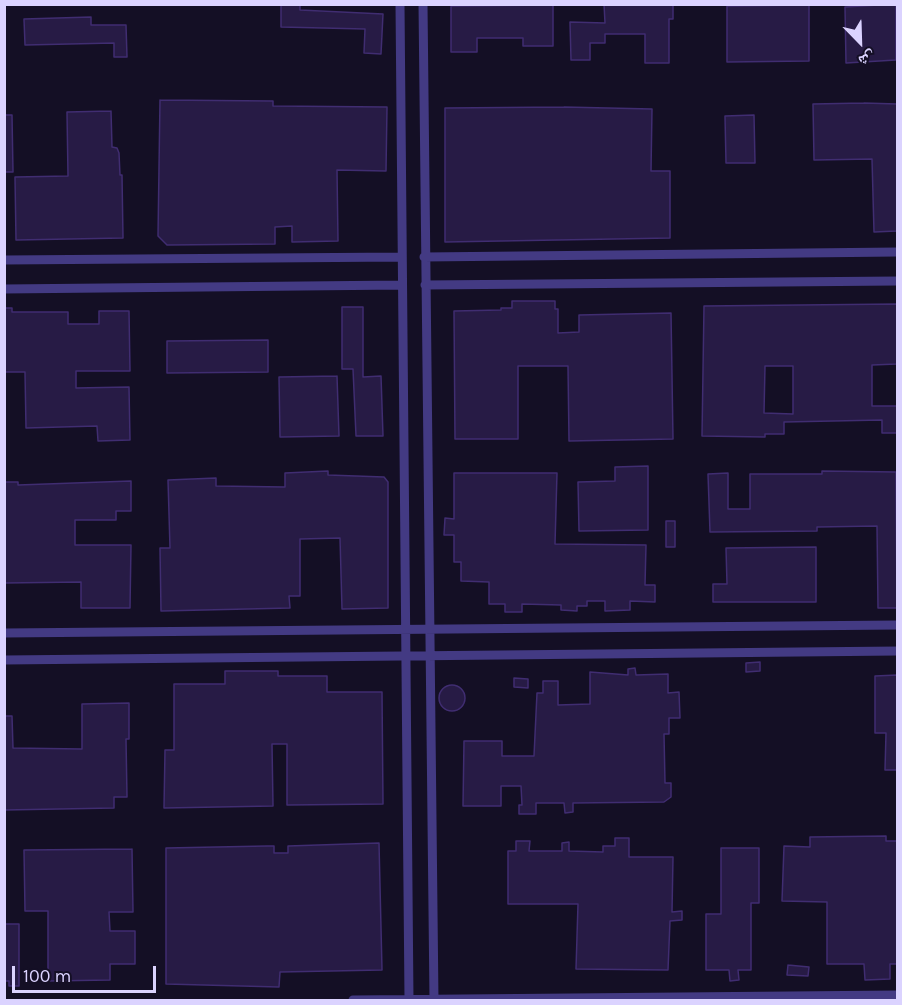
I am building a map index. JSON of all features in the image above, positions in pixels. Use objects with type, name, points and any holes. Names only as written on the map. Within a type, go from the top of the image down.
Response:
[{"type":"street","points":[[400,4],[409,1000]]},
{"type":"street","points":[[423,4],[434,1000]]},
{"type":"street","points":[[424,256],[897,252]]},
{"type":"street","points":[[4,260],[401,257]]},
{"type":"street","points":[[425,285],[897,281]]},
{"type":"street","points":[[4,289],[402,285]]},
{"type":"street","points":[[4,633],[897,625]]},
{"type":"street","points":[[4,660],[897,651]]},
{"type":"street","points":[[353,1000],[897,995]]},
{"type":"building","points":[[281,4],[300,4],[300,10],[383,14],[381,54],[364,53],[365,29],[281,27]]},
{"type":"building","points":[[604,4],[673,4],[673,19],[669,19],[669,63],[645,63],[645,34],[605,34],[605,43],[590,43],[590,60],[571,60],[570,22],[605,23]]},
{"type":"building","points":[[896,4],[896,60],[846,63],[845,7]]},
{"type":"building","points":[[553,5],[553,46],[523,46],[523,38],[477,38],[477,52],[451,52],[451,6]]},
{"type":"building","points":[[809,5],[809,61],[727,62],[727,6]]},
{"type":"building","points":[[91,17],[91,25],[126,25],[127,57],[114,57],[114,43],[25,45],[24,19]]},
{"type":"building","points":[[160,100],[273,101],[273,106],[387,107],[386,171],[337,170],[338,241],[292,242],[292,226],[275,227],[275,244],[167,245],[158,236]]},
{"type":"building","points":[[813,104],[897,104],[897,231],[874,232],[872,159],[814,160]]},
{"type":"building","points":[[445,108],[652,109],[651,171],[670,171],[670,238],[445,242]]},
{"type":"building","points":[[111,111],[112,147],[117,148],[119,153],[120,175],[122,175],[123,238],[16,240],[15,177],[68,176],[67,112]]},
{"type":"building","points":[[4,115],[12,115],[13,172],[4,172]]},
{"type":"building","points":[[754,115],[755,163],[726,163],[725,116]]},
{"type":"building","points":[[512,301],[555,301],[555,309],[558,309],[558,333],[579,332],[579,315],[671,313],[673,439],[569,441],[568,366],[518,366],[518,439],[455,439],[454,311],[501,310],[501,308],[512,308]]},
{"type":"building","points":[[897,304],[897,364],[872,365],[872,406],[897,406],[897,433],[882,433],[882,420],[784,422],[784,434],[765,434],[765,437],[702,436],[704,306]],"holes":[[[765,366],[793,366],[793,414],[764,413]]]},
{"type":"building","points":[[342,307],[363,307],[363,377],[381,376],[383,436],[356,436],[353,369],[342,369]]},
{"type":"building","points":[[4,308],[12,308],[12,312],[68,312],[68,324],[99,324],[99,311],[129,311],[130,371],[76,371],[76,388],[129,387],[130,440],[98,441],[97,426],[26,428],[25,372],[4,372]]},
{"type":"building","points":[[268,340],[268,372],[167,373],[167,341]]},
{"type":"building","points":[[337,376],[339,436],[280,437],[279,377]]},
{"type":"building","points":[[648,466],[648,530],[579,531],[578,482],[615,481],[615,467]]},
{"type":"building","points":[[328,471],[328,475],[384,477],[388,482],[388,608],[342,609],[340,538],[300,539],[300,596],[289,596],[290,608],[161,611],[160,548],[170,548],[168,480],[216,478],[216,486],[285,487],[285,473]]},
{"type":"building","points":[[822,471],[896,472],[897,608],[878,608],[877,526],[817,527],[817,531],[710,532],[708,474],[728,473],[728,509],[750,509],[750,474],[822,474]]},
{"type":"building","points":[[454,473],[557,473],[555,544],[646,545],[645,585],[655,585],[655,602],[630,601],[630,610],[605,611],[605,601],[587,601],[587,606],[577,606],[577,611],[561,610],[561,605],[522,604],[522,612],[505,612],[505,604],[489,604],[489,582],[461,581],[461,562],[454,562],[454,535],[444,535],[445,518],[454,519]]},
{"type":"building","points":[[131,481],[131,511],[116,511],[116,520],[75,520],[75,545],[131,545],[130,608],[81,608],[81,582],[4,583],[4,482],[18,482],[18,485]]},
{"type":"building","points":[[666,521],[675,521],[675,547],[666,547]]},
{"type":"building","points":[[816,547],[816,602],[713,602],[713,584],[727,584],[726,548]]},
{"type":"building","points":[[760,662],[760,671],[746,672],[746,663]]},
{"type":"building","points":[[635,668],[636,675],[668,674],[668,693],[679,692],[680,718],[669,718],[669,734],[664,734],[665,783],[671,783],[671,797],[664,802],[573,803],[573,812],[565,813],[564,803],[536,803],[536,814],[519,814],[519,805],[522,805],[521,786],[501,786],[501,806],[463,806],[464,741],[502,741],[502,756],[534,756],[537,693],[543,693],[543,681],[558,681],[558,705],[590,704],[590,672],[628,675],[628,669]]},
{"type":"building","points":[[225,671],[278,671],[278,676],[327,676],[327,692],[382,692],[383,804],[287,805],[287,744],[272,744],[273,806],[164,808],[165,750],[174,750],[174,684],[225,684]]},
{"type":"building","points":[[897,675],[897,770],[885,770],[886,733],[875,733],[875,676]]},
{"type":"building","points":[[514,678],[528,679],[528,688],[514,687]]},
{"type":"building","points":[[452,685],[461,689],[465,698],[461,707],[452,711],[443,707],[439,698],[443,689]]},
{"type":"building","points":[[129,703],[129,739],[126,739],[127,797],[114,797],[114,808],[4,810],[4,716],[12,716],[13,748],[82,749],[82,704]]},
{"type":"building","points":[[886,836],[886,841],[897,841],[897,964],[890,964],[890,979],[865,980],[864,964],[827,964],[827,902],[782,901],[784,846],[810,847],[810,837]]},
{"type":"building","points":[[615,838],[629,838],[629,857],[673,857],[672,912],[682,911],[682,920],[670,921],[668,970],[576,969],[578,904],[508,904],[508,851],[516,851],[516,841],[530,841],[529,851],[562,851],[562,843],[569,842],[569,851],[603,852],[603,846],[615,846]]},
{"type":"building","points":[[379,843],[382,970],[280,972],[279,987],[166,984],[166,848],[274,846],[274,853],[288,853],[288,846]]},
{"type":"building","points":[[721,848],[759,848],[759,903],[751,903],[751,970],[738,970],[739,980],[730,981],[729,970],[706,970],[706,914],[721,914]]},
{"type":"building","points":[[132,849],[133,912],[109,912],[110,931],[135,931],[135,964],[110,964],[110,980],[48,981],[48,911],[25,911],[24,850]]},
{"type":"building","points":[[4,924],[19,924],[19,986],[9,986],[9,981],[4,981]]},
{"type":"building","points":[[788,965],[809,967],[808,976],[787,975]]}]
